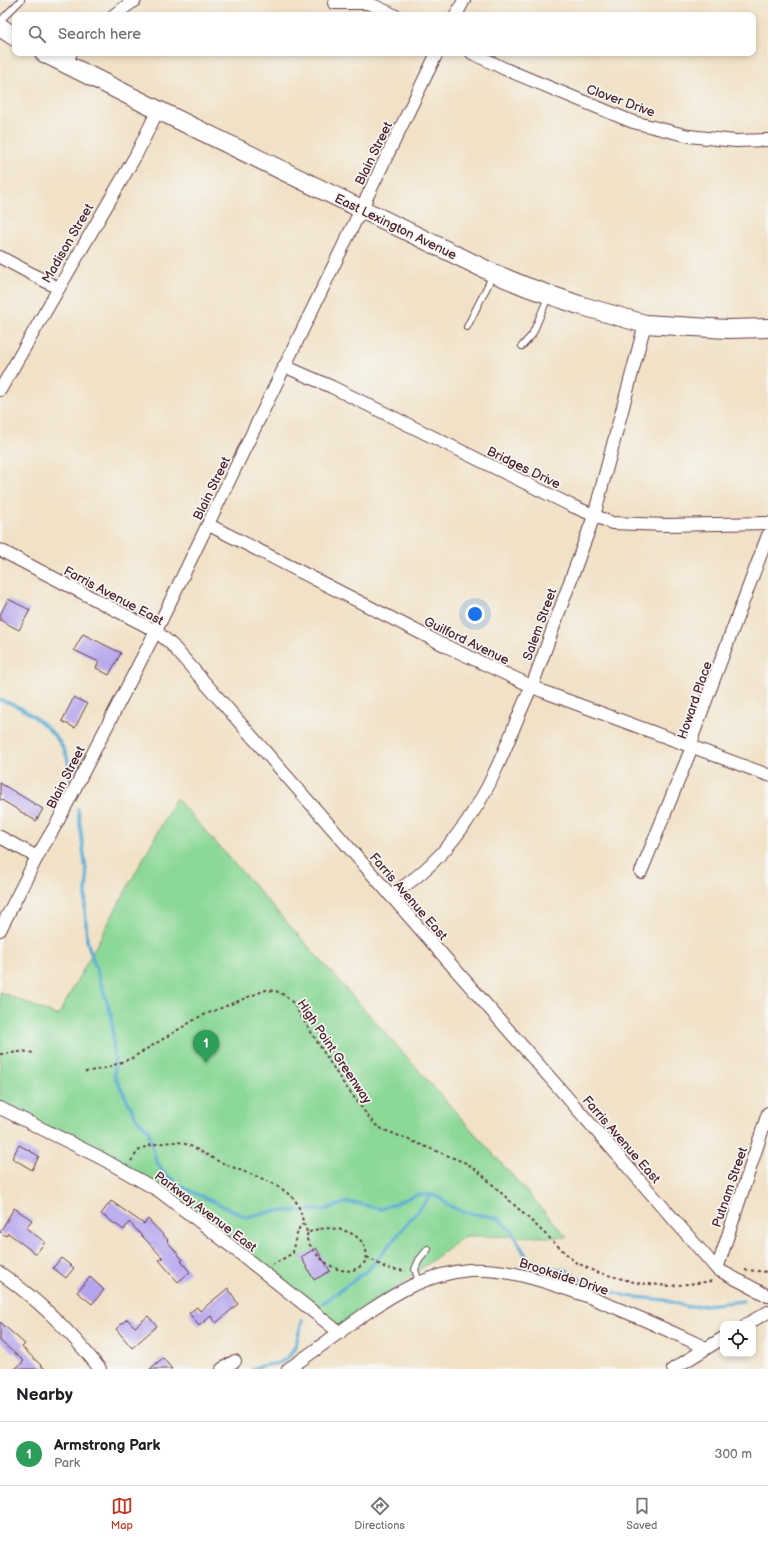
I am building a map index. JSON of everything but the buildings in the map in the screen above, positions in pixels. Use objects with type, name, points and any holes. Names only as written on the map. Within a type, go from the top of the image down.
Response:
[{"type":"main road","points":[[0,27],[12,35]]},
{"type":"main road","name":"East Lexington Avenue","points":[[56,56],[68,59],[158,110],[493,273],[549,295],[645,324],[726,328],[768,328]]},
{"type":"street","points":[[118,12],[135,0]]},
{"type":"street","points":[[458,12],[464,0]]},
{"type":"street","points":[[334,3],[368,3],[388,12]]},
{"type":"street","name":"Blain Street","points":[[0,930],[37,857],[58,821],[209,525],[284,366],[436,56]]},
{"type":"street","name":"Clover Drive","points":[[478,56],[504,69],[634,122],[689,136],[735,141],[768,140]]},
{"type":"street","name":"Madison Street","points":[[0,390],[136,155],[158,110]]},
{"type":"street","points":[[0,257],[58,288]]},
{"type":"street","name":"Salem Street","points":[[390,895],[401,889],[435,860],[473,813],[498,766],[521,707],[532,686],[594,516],[645,324]]},
{"type":"street","name":"Bridges Drive","points":[[284,366],[332,387],[594,516],[612,523],[666,525],[768,523]]},
{"type":"street","name":"Guilford Avenue","points":[[209,525],[446,646],[532,686],[768,775]]},
{"type":"street","name":"Howard Place","points":[[641,872],[692,747],[693,735],[768,535]]},
{"type":"street","name":"Farris Avenue East","points":[[0,550],[156,631],[172,645],[721,1271],[768,1296]]},
{"type":"street","points":[[0,837],[37,857]]},
{"type":"street","name":"Parkway Avenue East","points":[[0,1108],[125,1171],[159,1191],[340,1333]]},
{"type":"street","name":"Putnam Street","points":[[721,1271],[768,1113]]},
{"type":"street","name":"Brookside Drive","points":[[288,1369],[377,1306],[419,1283],[436,1276],[469,1270],[497,1271],[525,1276],[634,1314],[706,1348]]},
{"type":"street","points":[[0,1273],[23,1289],[72,1333],[100,1369]]},
{"type":"street","points":[[752,1321],[768,1312]]},
{"type":"street","points":[[673,1369],[720,1340]]},
{"type":"street","points":[[222,1369],[235,1362]]},
{"type":"lane","points":[[0,22],[21,0]]},
{"type":"lane","points":[[467,327],[493,273]]},
{"type":"lane","points":[[522,346],[532,336],[549,295]]},
{"type":"lane","points":[[419,1283],[415,1269],[419,1260],[428,1248]]},
{"type":"path","name":"High Point Greenway","points":[[85,1072],[106,1068],[132,1058],[199,1017],[225,1005],[266,990],[276,991],[286,996],[293,1002],[341,1080],[374,1124],[382,1129],[466,1163],[478,1170],[575,1262],[596,1272],[638,1283],[670,1286],[711,1282],[721,1271]]},
{"type":"path","points":[[0,1054],[9,1055],[20,1051],[27,1051],[35,1054]]},
{"type":"path","points":[[125,1171],[137,1152],[143,1148],[178,1142],[220,1162],[277,1185],[297,1203],[303,1224],[308,1233],[306,1237],[310,1248],[329,1265],[343,1270],[353,1270],[368,1258],[366,1246],[346,1231],[330,1227],[314,1230],[308,1233]]},
{"type":"path","points":[[262,1271],[293,1253],[296,1237],[300,1226],[303,1224]]},
{"type":"path","points":[[368,1258],[386,1268],[407,1271],[415,1269]]},
{"type":"path","points":[[742,1269],[768,1272]]},
{"type":"green space","points":[[176,798],[567,1237],[465,1236],[367,1309],[340,1333],[159,1191],[0,1110],[0,992],[58,1016]]},
{"type":"waterway","points":[[0,700],[10,703],[30,714],[40,721],[57,738],[67,757],[70,779]]},
{"type":"waterway","points":[[78,809],[87,878],[85,907],[87,941],[112,1017],[115,1077],[137,1119],[148,1129],[156,1161],[165,1174],[182,1187],[246,1217],[275,1211],[323,1210],[345,1203],[356,1203],[381,1209],[416,1195],[431,1195],[441,1198],[448,1205],[463,1212],[498,1218],[512,1231],[527,1258],[546,1267],[566,1270],[589,1284],[626,1296],[664,1300],[688,1307],[743,1301]]},
{"type":"waterway","points":[[323,1303],[369,1269],[431,1195]]},
{"type":"waterway","points":[[253,1369],[281,1362],[289,1357],[295,1347],[303,1320]]},
{"type":"place","name":"Armstrong Park","points":[[206,1063]]}]
